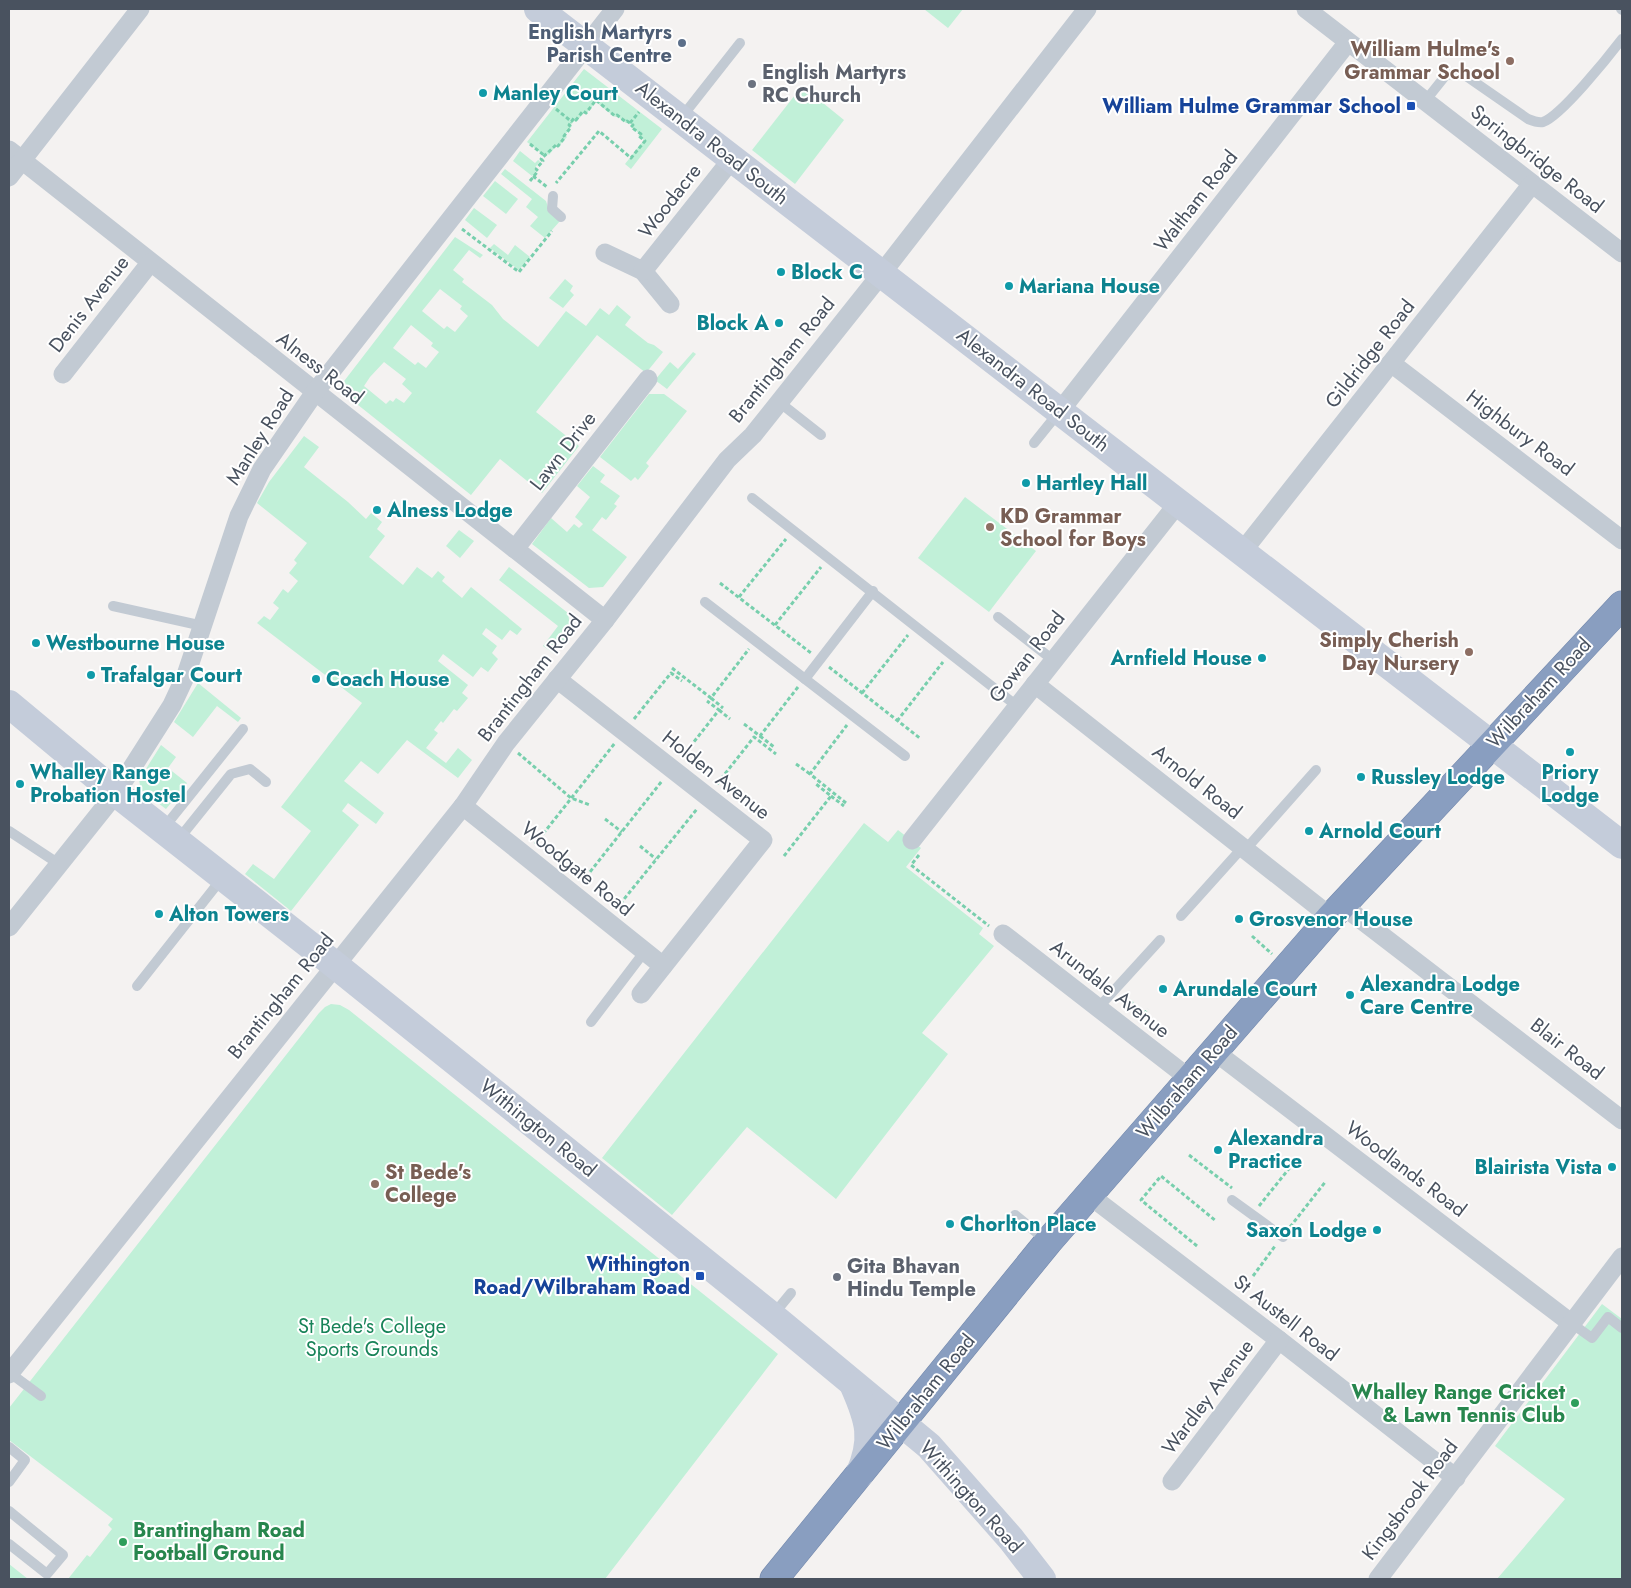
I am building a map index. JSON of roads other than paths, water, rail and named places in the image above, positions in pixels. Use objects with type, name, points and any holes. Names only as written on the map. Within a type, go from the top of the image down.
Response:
[{"type":"highway","name":"Wilbraham Road","points":[[774,1579],[1048,1242],[1214,1051],[1337,911],[1622,605]]},
{"type":"street","points":[[9,177],[15,156],[140,9]]},
{"type":"street","name":"Alexandra Road South","points":[[538,9],[1622,845]]},
{"type":"street","name":"Manley Road","points":[[9,927],[116,793],[172,705],[186,675],[242,508],[262,470],[315,392],[615,9]]},
{"type":"street","name":"Brantingham Road","points":[[9,1374],[463,806],[506,744],[605,620],[727,460],[753,435],[1088,9]]},
{"type":"street","name":"Springbridge Road","points":[[1306,9],[1622,253]]},
{"type":"street","name":"Waltham Road","points":[[1060,411],[1348,42]]},
{"type":"street","name":"Alness Road","points":[[15,156],[605,620]]},
{"type":"street","name":"Woodacre","points":[[644,271],[732,159]]},
{"type":"street","name":"Gildridge Road","points":[[1242,552],[1532,184]]},
{"type":"street","name":"Woodacre","points":[[605,253],[644,271],[670,304]]},
{"type":"street","name":"Denis Avenue","points":[[63,374],[150,262]]},
{"type":"street","name":"Highbury Road","points":[[1391,363],[1622,540]]},
{"type":"street","name":"Lawn Drive","points":[[515,550],[648,379]]},
{"type":"street","name":"Gowan Road","points":[[917,846],[1017,706],[1179,502]]},
{"type":"street","name":"Holden Avenue","points":[[557,679],[763,840],[641,994]]},
{"type":"street","name":"Arnold Road","points":[[1035,684],[1245,848],[1337,911]]},
{"type":"street","name":"Withington Road","points":[[9,704],[116,793],[335,965],[772,1316],[901,1423],[937,1454],[1011,1539],[1042,1579]]},
{"type":"street","name":"Woodgate Road","points":[[463,806],[663,966]]},
{"type":"street","name":"Blair Road","points":[[1337,911],[1622,1120]]},
{"type":"street","name":"Arundale Avenue","points":[[1003,934],[1190,1079]]},
{"type":"street","name":"Woodlands Road","points":[[1214,1051],[1571,1323]]},
{"type":"street","name":"St Austell Road","points":[[1089,1195],[1456,1478]]},
{"type":"street","name":"Kingsbrook Road","points":[[1378,1579],[1622,1257]]},
{"type":"street","name":"Wardley Avenue","points":[[1172,1481],[1279,1340]]},
{"type":"street","points":[[854,1385],[865,1411],[869,1434],[865,1458],[858,1475]]},
{"type":"lane","points":[[1426,100],[1446,75],[1459,73],[1528,120],[1536,122],[1545,121],[1557,113],[1576,93],[1622,39]]},
{"type":"lane","points":[[680,119],[740,43]]},
{"type":"lane","points":[[553,196],[552,209],[561,217]]},
{"type":"lane","points":[[779,402],[822,435]]},
{"type":"lane","points":[[1034,443],[1060,411]]},
{"type":"lane","points":[[752,498],[1017,706]]},
{"type":"lane","points":[[804,679],[873,592]]},
{"type":"lane","points":[[704,602],[905,756]]},
{"type":"lane","points":[[113,606],[203,626]]},
{"type":"lane","points":[[998,617],[1054,660]]},
{"type":"lane","points":[[170,836],[243,728]]},
{"type":"lane","points":[[170,836],[231,774],[250,769],[266,782]]},
{"type":"lane","points":[[1181,916],[1316,770]]},
{"type":"lane","points":[[9,831],[59,864]]},
{"type":"lane","points":[[138,986],[222,877]]},
{"type":"lane","points":[[1103,1012],[1160,940]]},
{"type":"lane","points":[[591,1022],[645,951]]},
{"type":"lane","points":[[1235,1196],[1252,1214],[1282,1236]]},
{"type":"lane","points":[[1016,1215],[1048,1242]]},
{"type":"lane","points":[[772,1316],[791,1293]]},
{"type":"lane","points":[[1571,1323],[1592,1338],[1608,1318],[1622,1328]]},
{"type":"lane","points":[[9,1374],[41,1396]]},
{"type":"lane","points":[[9,1447],[26,1460],[9,1482]]},
{"type":"lane","points":[[9,1512],[62,1554],[47,1574],[9,1544]]},
{"type":"place","name":"English Martyrs Parish Centre","points":[[682,43]]},
{"type":"place","name":"William Hulme's Grammar School","points":[[1510,61]]},
{"type":"place","name":"English Martyrs RC Church","points":[[752,84]]},
{"type":"place","name":"Manley Court","points":[[483,93]]},
{"type":"place","name":"William Hulme Grammar School","points":[[1411,106]]},
{"type":"place","name":"Block C","points":[[781,272]]},
{"type":"place","name":"Mariana House","points":[[1009,286]]},
{"type":"place","name":"Block A","points":[[779,323]]},
{"type":"place","name":"Hartley Hall","points":[[1026,483]]},
{"type":"place","name":"Alness Lodge","points":[[377,510]]},
{"type":"place","name":"KD Grammar School for Boys","points":[[990,527]]},
{"type":"place","name":"Westbourne House","points":[[36,643]]},
{"type":"place","name":"Simply Cherish Day Nursery","points":[[1469,652]]},
{"type":"place","name":"Arnfield House","points":[[1262,658]]},
{"type":"place","name":"Trafalgar Court","points":[[91,675]]},
{"type":"place","name":"Coach House","points":[[316,679]]},
{"type":"place","name":"Priory Lodge","points":[[1570,752]]},
{"type":"place","name":"Russley Lodge","points":[[1361,777]]},
{"type":"place","name":"Whalley Range Probation Hostel","points":[[20,784]]},
{"type":"place","name":"Arnold Court","points":[[1309,831]]},
{"type":"place","name":"Alton Towers","points":[[159,914]]},
{"type":"place","name":"Grosvenor House","points":[[1239,919]]},
{"type":"place","name":"Arundale Court","points":[[1163,989]]},
{"type":"place","name":"Alexandra Lodge Care Centre","points":[[1350,995]]},
{"type":"place","name":"Alexandra Practice","points":[[1218,1150]]},
{"type":"place","name":"Blairista Vista","points":[[1612,1167]]},
{"type":"place","name":"St Bede's College","points":[[375,1184]]},
{"type":"place","name":"Chorlton Place","points":[[950,1224]]},
{"type":"place","name":"Saxon Lodge","points":[[1377,1230]]},
{"type":"place","name":"Withington Road/Wilbraham Road","points":[[700,1276]]},
{"type":"place","name":"Gita Bhavan Hindu Temple","points":[[837,1277]]},
{"type":"place","name":"Whalley Range Cricket & Lawn Tennis Club","points":[[1575,1403]]},
{"type":"place","name":"Brantingham Road Football Ground","points":[[123,1542]]},
{"type":"park label","name":"St Bede's College Sports Grounds","points":[[372,1338]]}]
